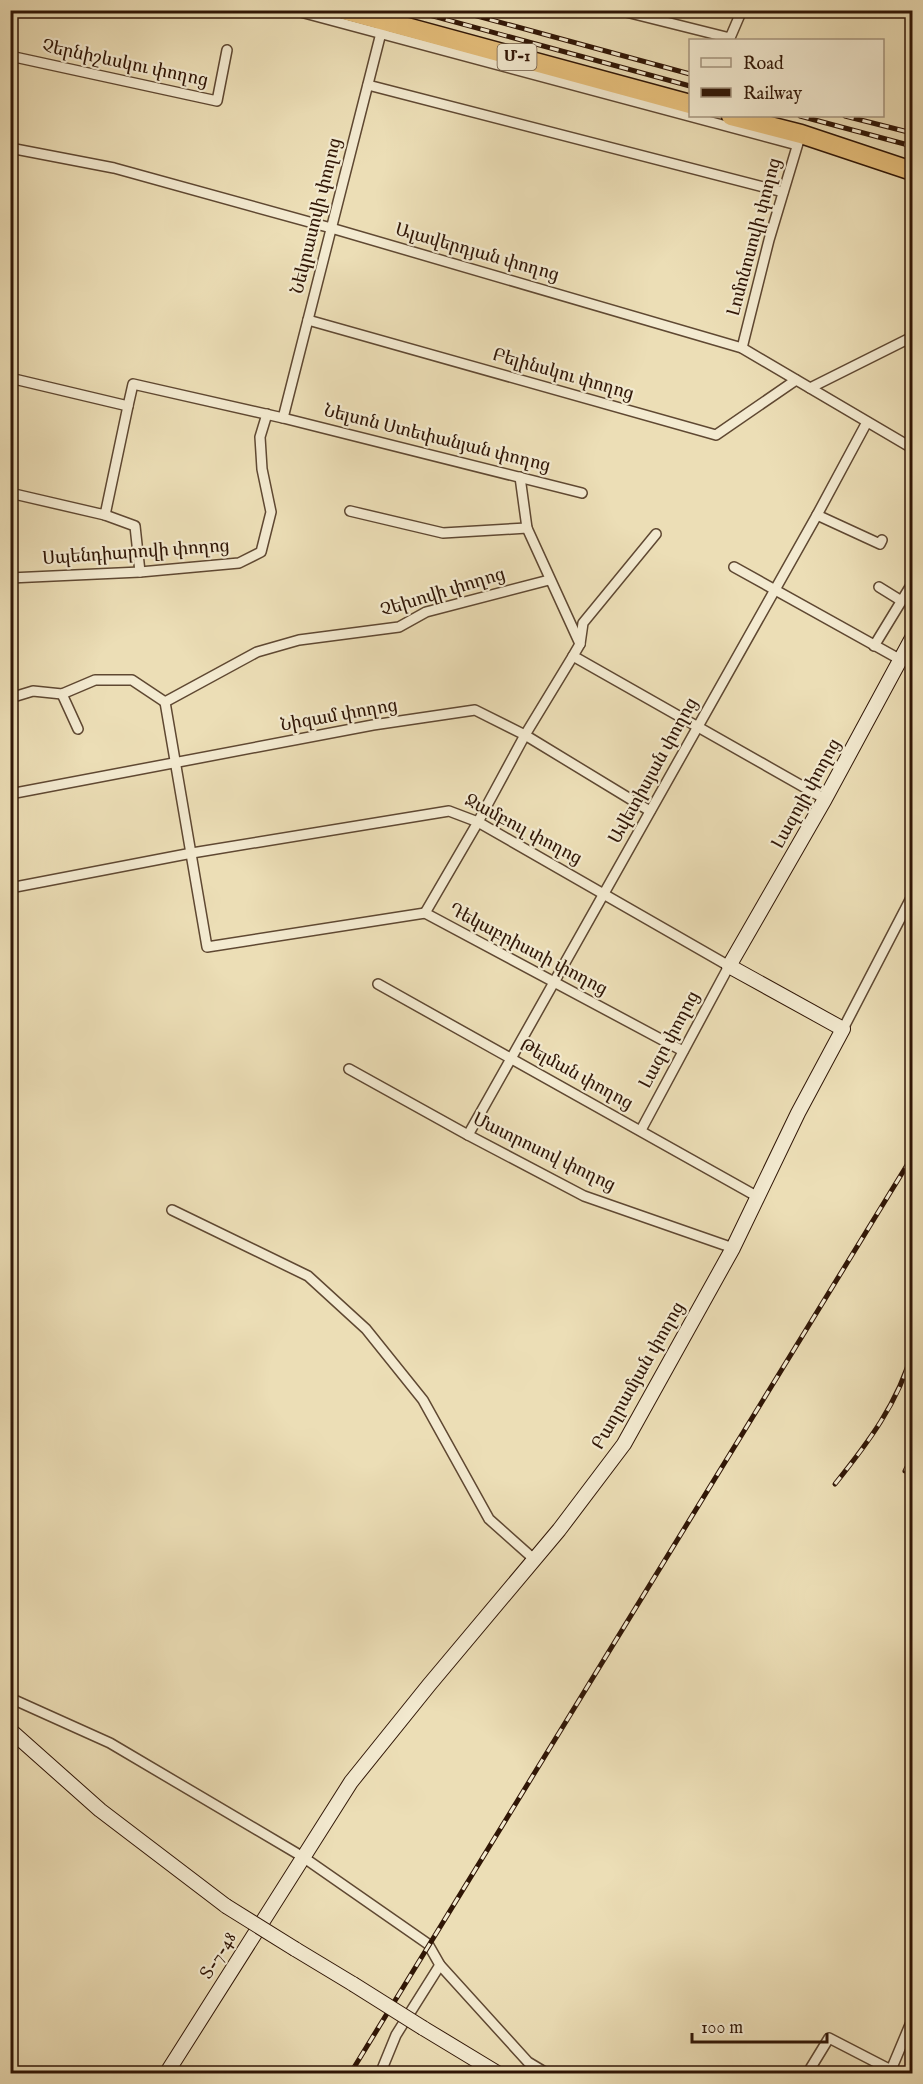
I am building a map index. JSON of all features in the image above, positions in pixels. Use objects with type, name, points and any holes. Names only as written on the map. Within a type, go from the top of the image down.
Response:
[{"type":"highway","name":"Մ-1","points":[[344,10],[382,28],[689,104]]},
{"type":"highway","points":[[734,117],[799,140],[912,171]]},
{"type":"street","points":[[293,10],[382,28],[689,110]]},
{"type":"street","points":[[618,10],[730,38],[742,10]]},
{"type":"street","name":"Նեկրասովի փողոց","points":[[283,418],[382,28]]},
{"type":"street","name":"Չերնիշևսկու փողոց","points":[[10,56],[217,100],[227,50]]},
{"type":"street","points":[[368,85],[783,192]]},
{"type":"street","points":[[713,117],[799,140]]},
{"type":"street","name":"Լոմոնոսովի փողոց","points":[[742,348],[769,240],[799,140]]},
{"type":"street","name":"Ալավերդյան փողոց","points":[[10,148],[114,168],[331,228],[742,348],[912,448]]},
{"type":"street","name":"Բելինսկու փողոց","points":[[308,321],[716,435],[796,380]]},
{"type":"street","points":[[810,388],[912,337]]},
{"type":"street","points":[[10,378],[128,406],[105,514]]},
{"type":"street","name":"Նելսոն Ստեփանյան փողոց","points":[[128,406],[134,384],[267,414],[582,493]]},
{"type":"street","name":"Սպենդիարովի փողոց","points":[[10,578],[140,572],[239,563],[261,552],[271,512],[262,469],[260,436],[267,414]]},
{"type":"street","name":"Ավետիսյան փողոց","points":[[468,1135],[867,422]]},
{"type":"street","points":[[520,477],[527,528],[580,644]]},
{"type":"street","points":[[10,493],[105,514],[135,526],[140,572]]},
{"type":"street","points":[[350,511],[443,533],[527,528]]},
{"type":"street","points":[[817,515],[880,544],[882,540]]},
{"type":"street","points":[[424,913],[478,822],[525,735],[580,644],[584,623],[656,534]]},
{"type":"street","points":[[734,567],[901,660]]},
{"type":"street","name":"Չեխովի փողոց","points":[[165,702],[258,652],[299,640],[399,627],[426,612],[549,580]]},
{"type":"street","points":[[879,587],[900,600]]},
{"type":"street","points":[[874,646],[910,587]]},
{"type":"street","name":"Լազոյի փողոց","points":[[729,966],[825,799],[912,638]]},
{"type":"street","points":[[573,656],[825,799]]},
{"type":"street","points":[[10,698],[33,692],[62,694],[95,680],[132,680],[165,702],[192,853]]},
{"type":"street","points":[[62,694],[78,729]]},
{"type":"street","name":"Նիզամ փողոց","points":[[10,794],[373,725],[475,710],[525,735],[650,811]]},
{"type":"street","name":"Ջամբուլ փողոց","points":[[10,888],[192,853],[448,811],[478,822],[843,1029]]},
{"type":"street","name":"Դեկաբրիստի փողոց","points":[[192,853],[207,947],[424,913],[683,1051]]},
{"type":"street","name":"Բաղրամյան փողոց","points":[[303,1857],[351,1782],[560,1530],[624,1444],[733,1248],[798,1113],[912,896]]},
{"type":"street","name":"Լազո փողոց","points":[[640,1130],[729,966]]},
{"type":"street","name":"Թելման փողոց","points":[[378,984],[758,1197]]},
{"type":"street","name":"Մատրոսով փողոց","points":[[350,1069],[584,1196],[733,1248]]},
{"type":"street","points":[[172,1210],[308,1276],[366,1329],[423,1400],[489,1519],[535,1560]]},
{"type":"street","points":[[10,1698],[110,1743],[303,1857],[428,1944],[440,1965],[528,2062],[548,2073]]},
{"type":"street","points":[[10,1730],[100,1810],[226,1906],[499,2073]]},
{"type":"street","name":"Տ-7-48","points":[[166,2073],[303,1857]]},
{"type":"street","points":[[380,2073],[396,2034],[440,1965]]},
{"type":"street","points":[[807,2073],[829,2038],[890,2072],[912,2020]]},
{"type":"railway","points":[[411,10],[689,86]]},
{"type":"railway","points":[[455,10],[689,74]]},
{"type":"railway","points":[[804,117],[912,146]]},
{"type":"railway","points":[[849,117],[912,133]]},
{"type":"railway","points":[[350,2074],[912,1157]]},
{"type":"railway","points":[[835,1484],[881,1422],[899,1388],[912,1352]]},
{"type":"railway","points":[[905,1471],[912,1457]]}]
